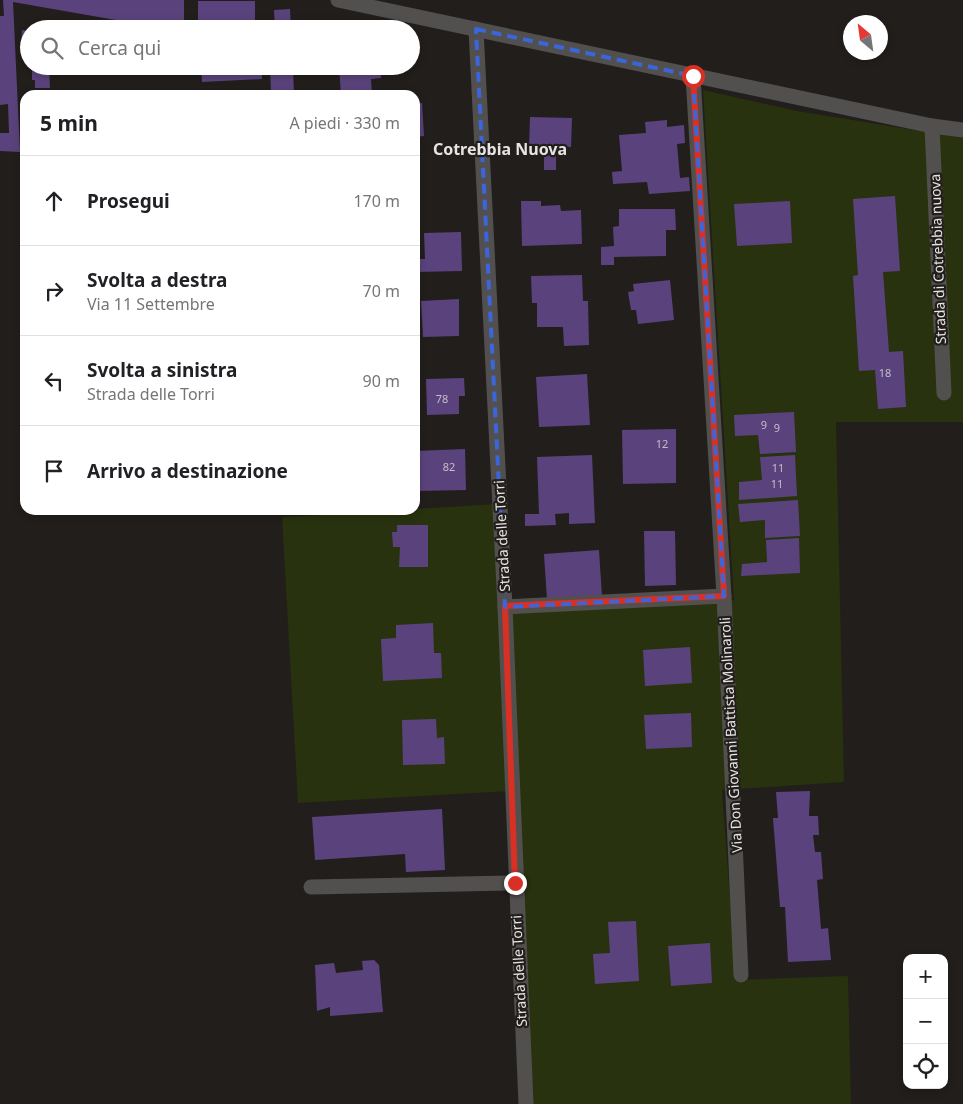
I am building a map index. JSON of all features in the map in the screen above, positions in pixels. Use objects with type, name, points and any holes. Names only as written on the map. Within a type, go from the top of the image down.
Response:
[{"type":"street","points":[[338,0],[932,126],[963,130]]},
{"type":"street","name":"Strada delle Torri","points":[[476,29],[505,606],[515,883],[526,1104]]},
{"type":"street","name":"Via Don Giovanni Battista Molinaroli","points":[[693,76],[724,596],[741,975]]},
{"type":"street","name":"Strada di Cotrebbia nuova","points":[[932,126],[944,393]]},
{"type":"street","points":[[505,606],[724,596]]},
{"type":"street","points":[[311,887],[515,883]]},
{"type":"highlighted area","points":[[476,29],[693,76],[724,596],[505,607]]},
{"type":"green space","points":[[703,90],[797,111],[963,138],[963,422],[836,422],[844,782],[722,790],[736,980],[848,976],[851,1104],[525,1104],[509,791],[298,803],[282,517],[420,515],[420,509],[497,504],[499,614],[724,596],[734,601]]},
{"type":"building","points":[[3,0],[184,0],[184,20],[116,20],[13,2],[20,152],[0,151],[0,133],[9,133],[8,104],[0,105],[0,16],[4,16]]},
{"type":"building","points":[[198,1],[255,1],[255,20],[198,20]]},
{"type":"building","points":[[290,9],[291,20],[275,20],[274,10]]},
{"type":"building","points":[[32,75],[49,75],[50,88],[35,88],[35,80],[32,80]]},
{"type":"building","points":[[202,75],[262,75],[262,79],[202,82]]},
{"type":"building","points":[[270,75],[293,75],[294,90],[271,90]]},
{"type":"building","points":[[340,75],[381,75],[381,78],[371,79],[372,90],[341,90]]},
{"type":"building","points":[[420,103],[422,103],[424,136],[420,136]]},
{"type":"building","points":[[530,117],[572,118],[571,147],[556,146],[556,170],[544,170],[544,148],[529,148]]},
{"type":"building","points":[[667,120],[667,127],[684,125],[685,143],[677,144],[680,178],[689,177],[690,191],[649,194],[647,182],[613,184],[612,172],[622,171],[619,135],[646,133],[645,122]]},
{"type":"building","points":[[895,196],[900,271],[883,272],[889,352],[903,351],[906,407],[878,409],[875,370],[859,371],[853,276],[858,275],[853,199]]},
{"type":"building","points":[[521,201],[541,201],[541,206],[560,205],[561,211],[581,210],[582,244],[522,246]]},
{"type":"building","points":[[790,201],[792,243],[737,246],[734,204]]},
{"type":"building","points":[[619,209],[675,209],[676,230],[666,230],[666,256],[614,257],[614,265],[601,265],[601,247],[614,246],[613,227],[619,226]]},
{"type":"building","points":[[461,232],[462,271],[420,272],[420,259],[425,259],[424,233]]},
{"type":"building","points":[[582,275],[583,301],[588,301],[589,345],[564,346],[563,327],[537,327],[537,303],[532,303],[531,276]]},
{"type":"building","points":[[670,280],[674,320],[638,324],[636,310],[631,310],[628,292],[634,291],[633,284]]},
{"type":"building","points":[[459,299],[459,336],[423,337],[421,301]]},
{"type":"building","points":[[587,374],[590,425],[539,427],[536,377]]},
{"type":"building","points":[[464,378],[465,396],[459,396],[459,414],[427,415],[426,379]]},
{"type":"building","points":[[794,412],[796,452],[760,454],[758,435],[735,436],[734,415]]},
{"type":"building","points":[[676,429],[676,483],[623,484],[622,430]]},
{"type":"building","points":[[465,449],[466,490],[420,491],[420,451]]},
{"type":"building","points":[[592,455],[595,523],[569,524],[569,513],[555,514],[556,525],[525,526],[525,514],[539,514],[537,457]]},
{"type":"building","points":[[795,455],[797,496],[739,500],[739,482],[762,480],[760,457]]},
{"type":"building","points":[[798,500],[800,536],[765,538],[765,520],[740,522],[738,504]]},
{"type":"building","points":[[397,525],[428,525],[428,567],[399,567],[400,547],[393,547],[392,532],[397,532]]},
{"type":"building","points":[[644,531],[675,531],[676,585],[645,586]]},
{"type":"building","points":[[799,538],[800,573],[741,576],[742,564],[767,562],[766,540]]},
{"type":"building","points":[[599,550],[602,597],[547,600],[544,554]]},
{"type":"building","points":[[433,623],[434,653],[441,653],[442,678],[383,681],[381,639],[396,638],[396,625]]},
{"type":"building","points":[[690,647],[692,683],[645,686],[643,650]]},
{"type":"building","points":[[691,713],[692,747],[646,749],[644,715]]},
{"type":"building","points":[[436,719],[437,738],[444,737],[445,764],[403,765],[402,720]]},
{"type":"building","points":[[810,791],[809,816],[818,816],[819,835],[813,835],[815,852],[821,852],[823,879],[817,880],[821,929],[828,928],[831,960],[788,962],[785,907],[780,907],[773,818],[778,818],[776,792]]},
{"type":"building","points":[[442,809],[445,870],[406,872],[405,854],[315,860],[312,817]]},
{"type":"building","points":[[636,921],[639,981],[595,984],[593,954],[610,953],[608,922]]},
{"type":"building","points":[[710,943],[712,983],[671,986],[668,946]]},
{"type":"building","points":[[374,960],[379,965],[383,1012],[330,1016],[330,1007],[317,1011],[315,965],[334,963],[336,973],[363,970],[362,961]]},
{"type":"district","name":"Cotrebbia Nuova","points":[[500,149]]},
{"type":"route","points":[[515,883],[505,606],[724,596],[693,76]]}]
